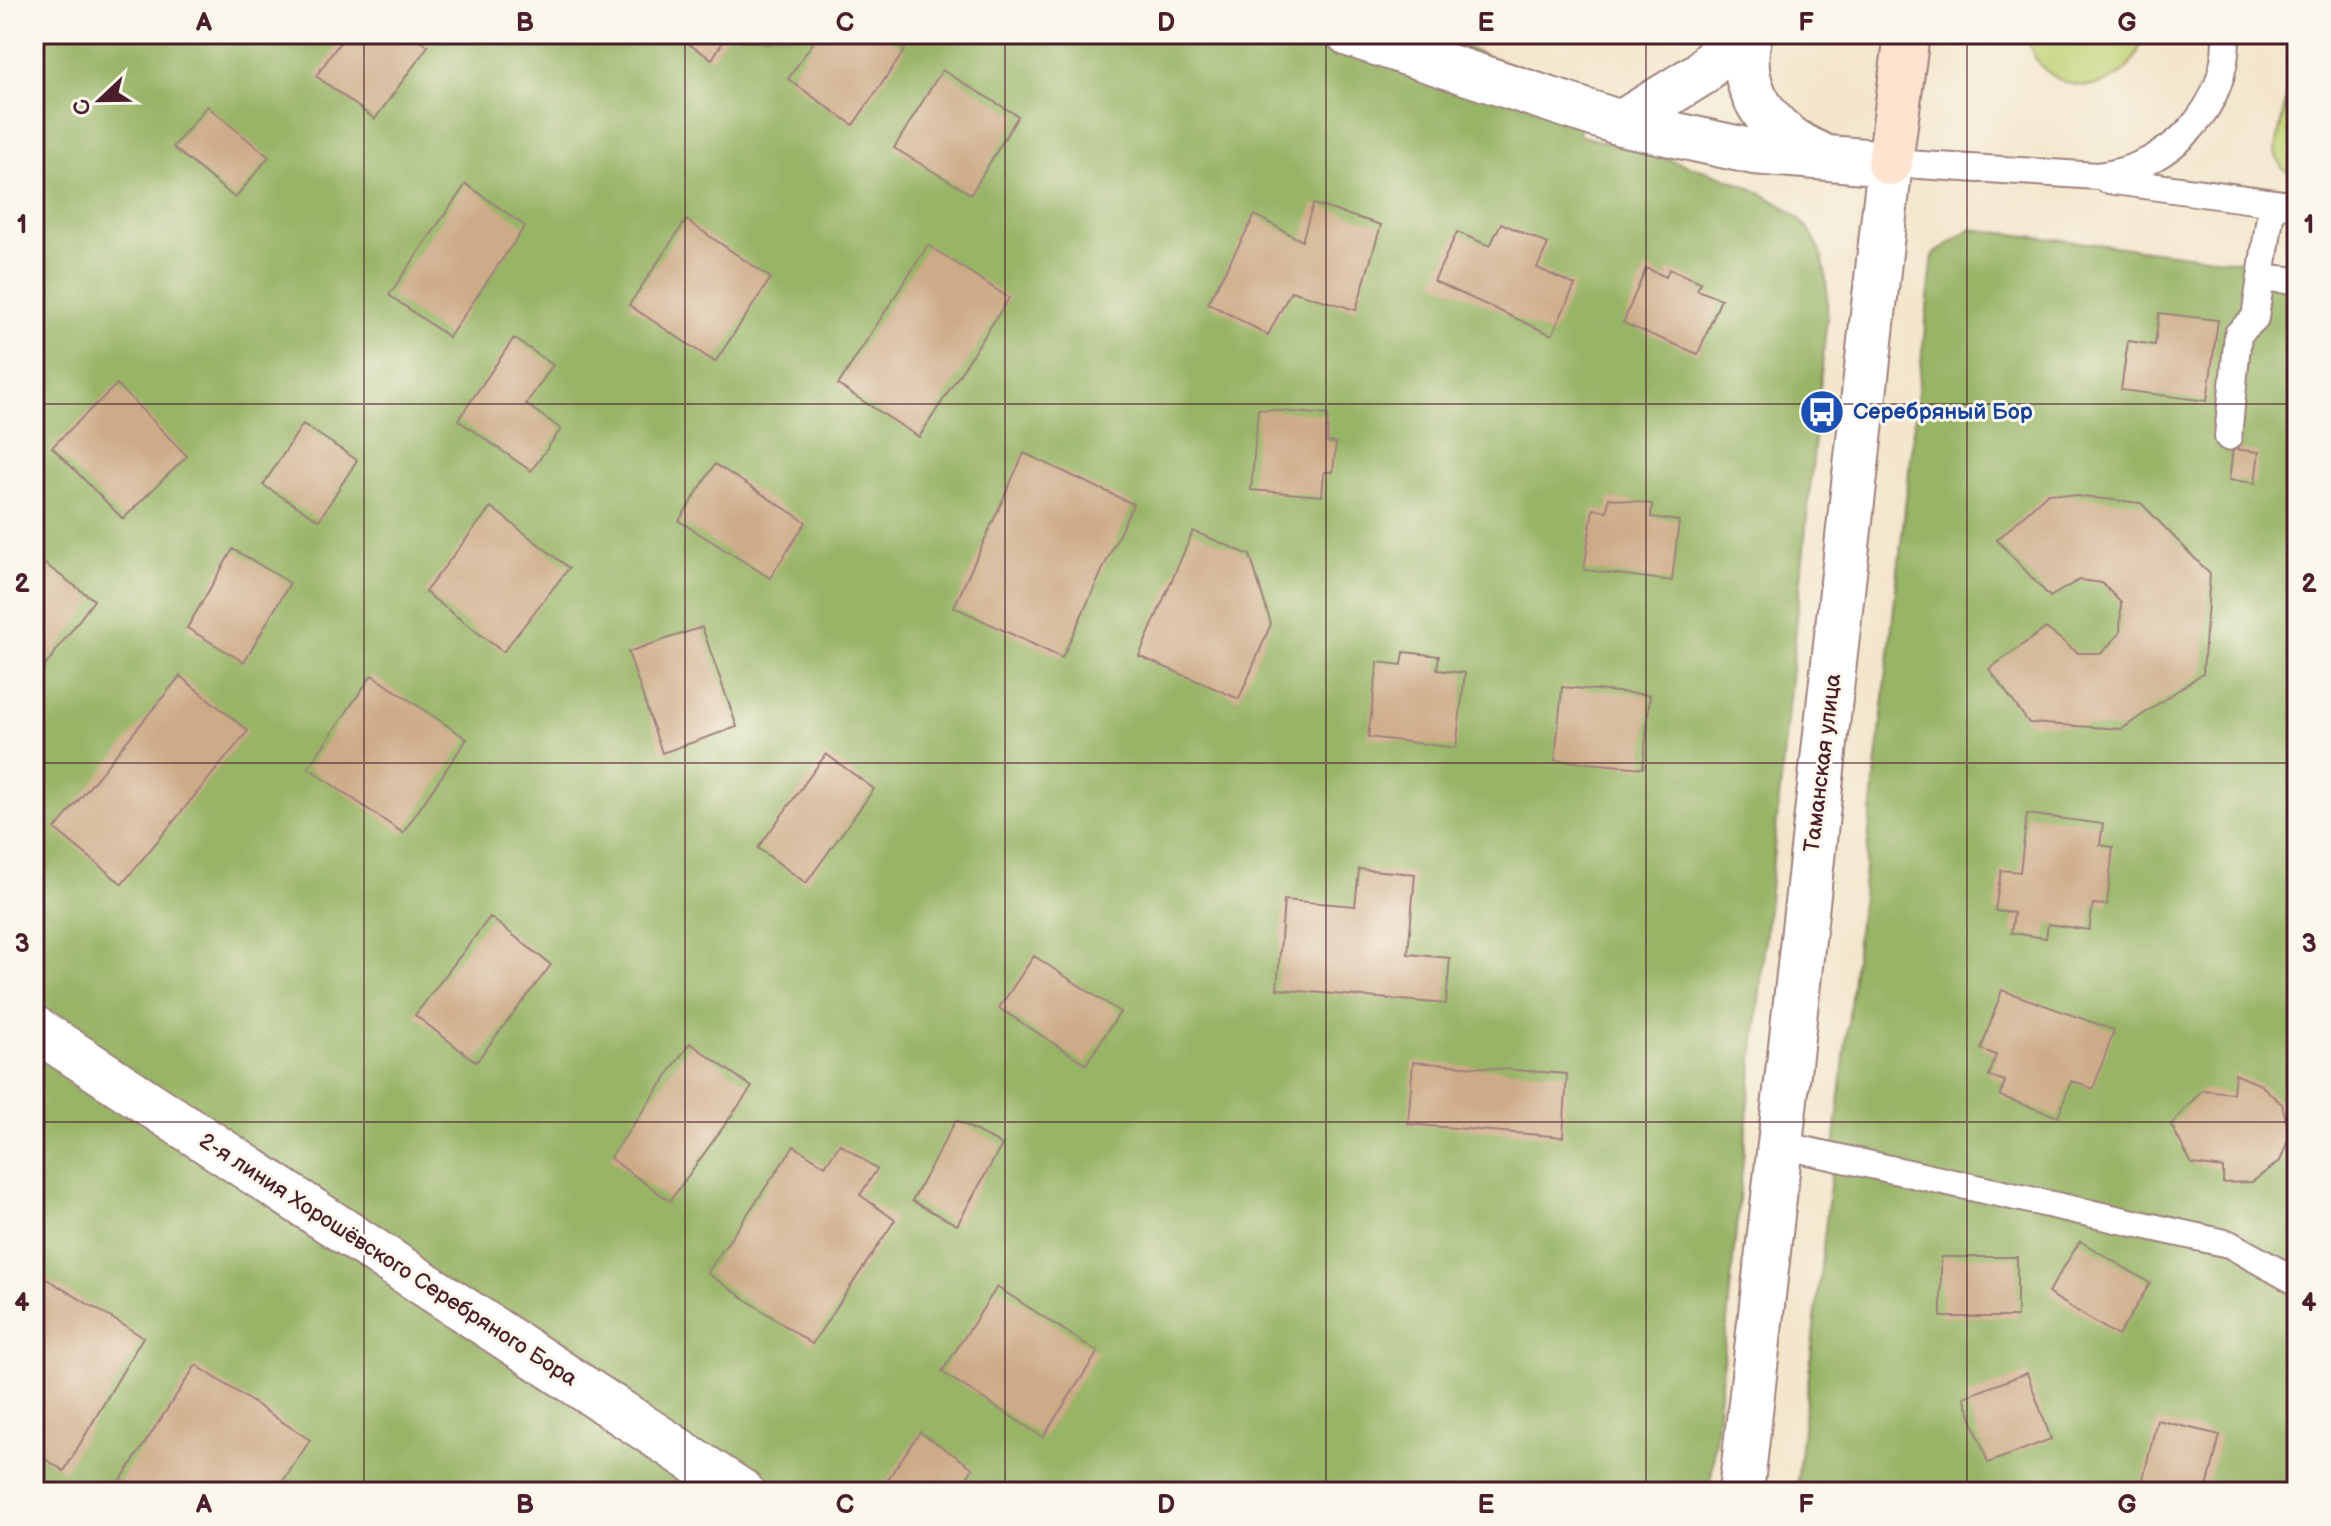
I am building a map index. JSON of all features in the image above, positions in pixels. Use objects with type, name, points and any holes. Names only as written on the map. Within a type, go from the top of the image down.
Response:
[{"type":"street","points":[[1349,34],[1621,123],[1754,152],[1890,163]]},
{"type":"street","points":[[1621,123],[1702,73],[1737,34]]},
{"type":"street","points":[[1750,34],[1745,53],[1750,88],[1767,119],[1792,142],[1827,158]]},
{"type":"street","name":"Таманская улица","points":[[1741,1492],[1907,34]]},
{"type":"street","name":"2-я линия Хорошёвского Серебряного Бора","points":[[34,1028],[742,1492]]},
{"type":"lane","points":[[2076,176],[2120,174],[2171,150],[2202,115],[2215,90],[2225,64],[2226,34]]},
{"type":"lane","points":[[1890,163],[1979,169]]},
{"type":"lane","points":[[1890,163],[2076,176],[2284,204],[2261,277],[2255,318],[2238,334],[2228,437]]},
{"type":"lane","points":[[2261,277],[2297,281]]},
{"type":"lane","points":[[1781,1145],[2229,1244],[2297,1282]]},
{"type":"green space","points":[[34,34],[1428,34],[1582,91],[1579,135],[1702,170],[1765,195],[1790,211],[1808,229],[1823,260],[1827,317],[1710,1492],[34,1492]]},
{"type":"green space","points":[[2026,34],[2143,34],[2135,57],[2122,73],[2105,83],[2086,86],[2066,83],[2049,73],[2035,57]]},
{"type":"green space","points":[[2297,44],[2297,177],[2282,168],[2275,153]]},
{"type":"green space","points":[[1970,229],[2297,268],[2297,1492],[1796,1492],[1933,255]]},
{"type":"building","points":[[346,34],[412,34],[428,46],[375,119],[316,76]]},
{"type":"building","points":[[673,34],[728,34],[712,59]]},
{"type":"building","points":[[819,34],[883,34],[905,50],[853,125],[788,79]]},
{"type":"building","points":[[942,70],[1018,116],[971,194],[894,148]]},
{"type":"building","points":[[207,106],[269,157],[235,198],[173,147]]},
{"type":"building","points":[[466,184],[525,226],[449,337],[389,295]]},
{"type":"building","points":[[1313,204],[1381,225],[1356,310],[1291,291],[1268,335],[1208,303],[1255,215],[1302,241]]},
{"type":"building","points":[[686,220],[771,278],[715,362],[629,305]]},
{"type":"building","points":[[1501,223],[1548,244],[1537,268],[1575,285],[1552,335],[1434,281],[1457,232],[1490,246]]},
{"type":"building","points":[[928,245],[1009,298],[919,437],[838,385]]},
{"type":"building","points":[[1646,268],[1666,277],[1669,269],[1701,282],[1697,290],[1721,299],[1698,354],[1623,323]]},
{"type":"building","points":[[2159,313],[2218,320],[2207,401],[2121,390],[2128,341],[2155,345]]},
{"type":"building","points":[[514,338],[553,365],[526,404],[561,429],[531,471],[458,420]]},
{"type":"building","points":[[117,384],[187,456],[123,519],[52,447]]},
{"type":"building","points":[[1258,409],[1328,415],[1327,442],[1336,443],[1333,472],[1324,472],[1322,496],[1251,490]]},
{"type":"building","points":[[303,424],[357,460],[319,520],[263,485]]},
{"type":"building","points":[[2233,449],[2259,452],[2255,483],[2229,480]]},
{"type":"building","points":[[1024,453],[1133,504],[1062,658],[954,607]]},
{"type":"building","points":[[715,464],[806,522],[770,578],[679,521]]},
{"type":"building","points":[[2048,493],[2141,503],[2210,574],[2203,673],[2122,729],[2029,723],[1989,669],[2046,628],[2078,653],[2101,653],[2120,633],[2121,603],[2102,583],[2079,580],[2050,597],[1997,540]]},
{"type":"building","points":[[1609,498],[1652,504],[1651,517],[1679,521],[1672,581],[1584,570],[1593,509],[1607,511]]},
{"type":"building","points":[[491,507],[569,568],[503,652],[425,592]]},
{"type":"building","points":[[1193,531],[1250,555],[1271,624],[1239,699],[1139,656]]},
{"type":"building","points":[[233,549],[290,583],[244,662],[187,628]]},
{"type":"building","points":[[34,556],[94,600],[42,670],[34,664]]},
{"type":"building","points":[[702,627],[737,727],[662,753],[628,652]]},
{"type":"building","points":[[1404,652],[1439,656],[1437,670],[1465,673],[1456,748],[1368,737],[1378,662],[1402,665]]},
{"type":"building","points":[[372,675],[467,739],[403,833],[308,768]]},
{"type":"building","points":[[180,676],[248,731],[122,884],[55,829]]},
{"type":"building","points":[[1562,687],[1650,695],[1643,768],[1555,760]]},
{"type":"building","points":[[826,754],[874,789],[806,883],[758,848]]},
{"type":"building","points":[[2027,814],[2103,824],[2100,845],[2113,847],[2107,905],[2093,904],[2089,930],[2048,924],[2046,938],[2011,933],[2014,913],[1995,911],[2001,870],[2020,872]]},
{"type":"building","points":[[1359,869],[1415,874],[1408,954],[1450,958],[1446,1004],[1277,989],[1284,900],[1355,906]]},
{"type":"building","points":[[490,917],[551,965],[476,1062],[415,1015]]},
{"type":"building","points":[[1034,956],[1120,1012],[1086,1064],[999,1008]]},
{"type":"building","points":[[2002,990],[2114,1030],[2093,1089],[2071,1081],[2058,1117],[2000,1096],[2005,1081],[1989,1076],[1996,1055],[1981,1049]]},
{"type":"building","points":[[690,1043],[752,1087],[670,1201],[610,1158]]},
{"type":"building","points":[[1413,1062],[1567,1074],[1563,1137],[1408,1124]]},
{"type":"building","points":[[2235,1074],[2261,1085],[2282,1104],[2290,1135],[2280,1161],[2252,1182],[2223,1183],[2223,1168],[2192,1164],[2171,1125],[2202,1090],[2233,1093]]},
{"type":"building","points":[[956,1120],[1002,1145],[957,1225],[912,1201]]},
{"type":"building","points":[[840,1144],[877,1169],[860,1195],[895,1220],[812,1344],[707,1273],[794,1146],[825,1166]]},
{"type":"building","points":[[2080,1241],[2150,1283],[2118,1336],[2048,1293]]},
{"type":"building","points":[[1941,1257],[2017,1257],[2017,1317],[1941,1317]]},
{"type":"building","points":[[45,1278],[143,1337],[64,1471],[34,1452],[34,1298]]},
{"type":"building","points":[[997,1287],[1098,1352],[1043,1437],[942,1372]]},
{"type":"building","points":[[196,1365],[310,1440],[276,1492],[113,1492]]},
{"type":"building","points":[[2027,1373],[2051,1439],[1988,1463],[1964,1397]]},
{"type":"building","points":[[2157,1420],[2220,1435],[2206,1492],[2140,1492]]},
{"type":"building","points":[[920,1432],[973,1468],[958,1492],[901,1492],[886,1482]]},
{"type":"place","name":"Серебряный Бор","points":[[1822,412]]}]
